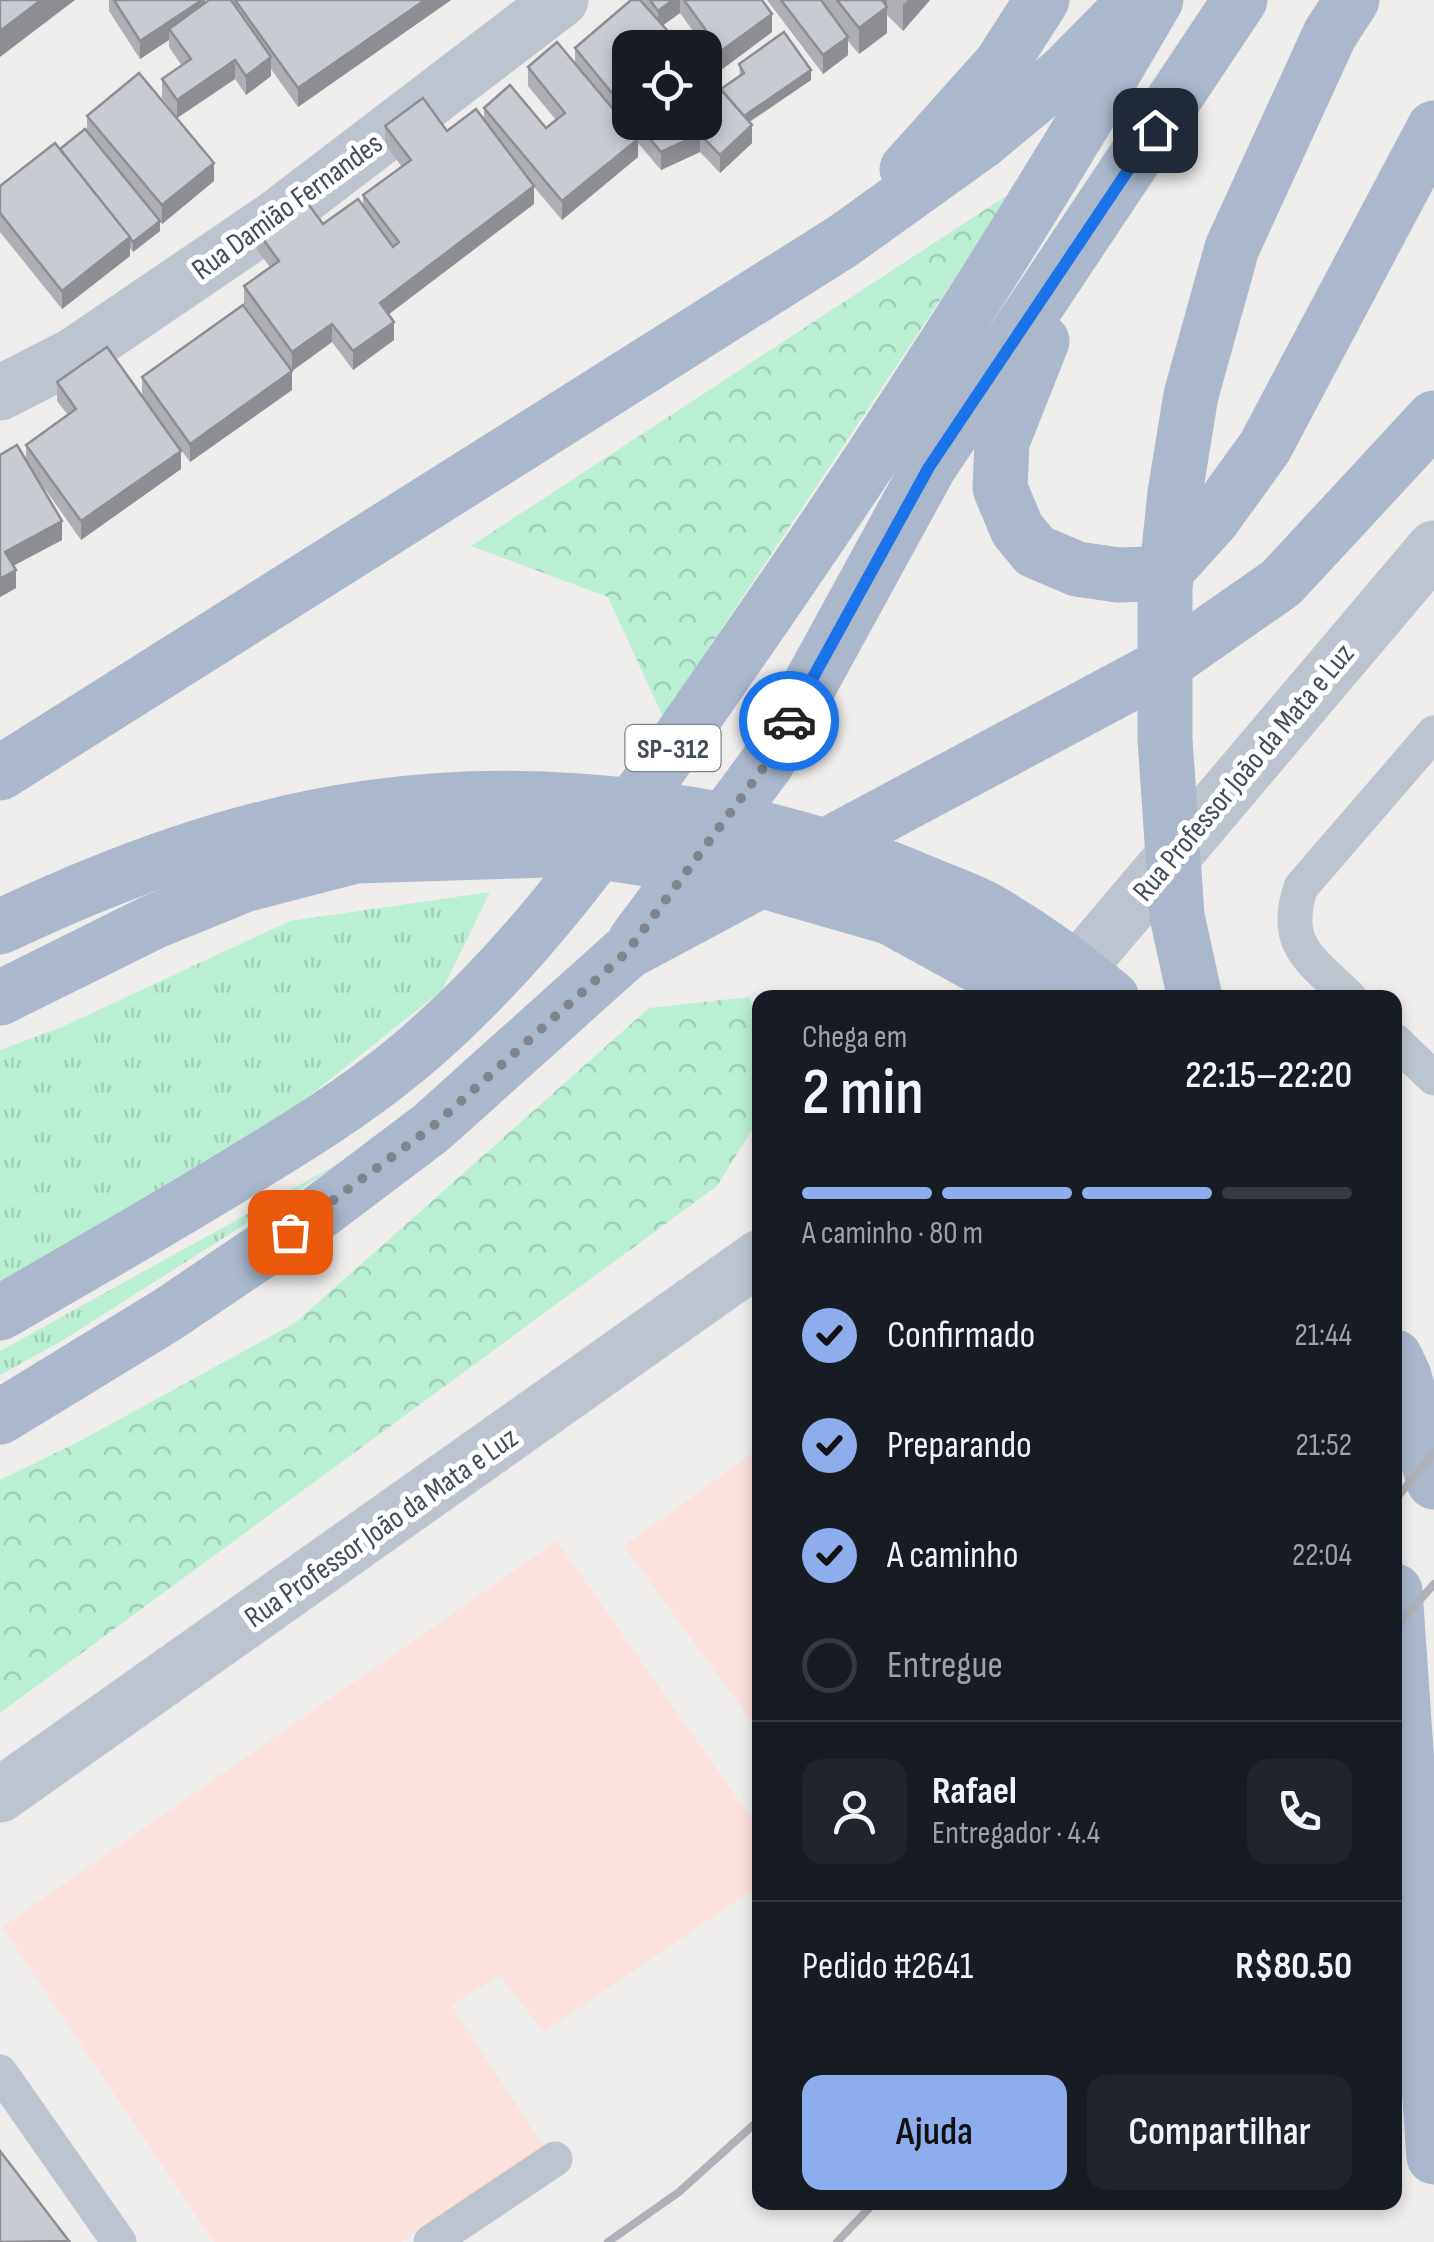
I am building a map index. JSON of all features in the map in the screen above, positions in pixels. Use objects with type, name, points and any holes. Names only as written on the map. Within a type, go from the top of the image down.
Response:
[{"type":"main road","points":[[843,241],[1000,64],[1042,0]]},
{"type":"main road","points":[[0,773],[843,241],[981,142],[1064,73],[1136,0]]},
{"type":"main road","name":"SP-312","points":[[0,1313],[326,1121],[423,1044],[541,928],[668,755],[862,475],[1087,120],[1156,0]]},
{"type":"main road","points":[[0,1417],[167,1315],[321,1211],[431,1128],[627,952],[767,763],[929,467],[1240,0]]},
{"type":"main road","points":[[1192,990],[1177,916],[1164,739],[1166,588],[1191,394],[1232,248],[1341,17]]},
{"type":"main road","points":[[1069,260],[1002,442],[1000,488],[1017,529],[1035,550],[1078,570],[1151,574],[1176,560],[1213,519],[1265,447],[1434,128]]},
{"type":"main road","points":[[627,952],[1159,668],[1281,583],[1434,418]]},
{"type":"main road","points":[[0,998],[153,922],[231,862],[367,808],[490,799],[598,802],[763,829],[884,866],[986,909],[1102,990]]},
{"type":"main road","points":[[0,927],[74,892],[231,862],[580,848],[728,871],[889,917],[1019,990]]},
{"type":"main road","points":[[1402,1379],[1434,1482]]},
{"type":"main road","points":[[1402,1692],[1434,2157]]},
{"type":"street","name":"Rua Damião Fernandes","points":[[0,393],[74,355],[274,219],[561,0]]},
{"type":"street","name":"Rua Professor João da Mata e Luz","points":[[1060,990],[1434,548]]},
{"type":"street","name":"Rua Professor João da Mata e Luz","points":[[0,1795],[752,1264]]},
{"type":"lane","points":[[1342,990],[1304,953],[1294,929],[1293,911],[1301,887],[1434,733]]},
{"type":"lane","points":[[1402,1048],[1434,1078]]},
{"type":"lane","points":[[0,2072],[119,2242]]},
{"type":"lane","points":[[431,2242],[556,2158]]},
{"type":"shaded area","points":[[752,1454],[752,1722],[624,1546]]},
{"type":"shaded area","points":[[557,1541],[752,1820],[752,1890],[544,2032],[500,1976],[451,2005],[545,2148],[401,2242],[214,2242],[2,1927]]},
{"type":"green space","points":[[1012,192],[663,717],[608,597],[471,546]]},
{"type":"green space","points":[[490,892],[442,990],[249,1144],[0,1285],[0,1050],[62,1027],[290,921]]},
{"type":"green space","points":[[749,997],[752,1004],[752,1130],[717,1186],[0,1713],[0,1480],[80,1441],[295,1323],[649,1008]]},
{"type":"green space","points":[[352,1156],[60,1342],[0,1375],[0,1351]]},
{"type":"building","points":[[0,0],[41,0],[0,31]]},
{"type":"building","points":[[114,0],[202,0],[140,41]]},
{"type":"building","points":[[209,0],[231,0],[271,57],[246,76],[235,60],[177,100],[162,79],[191,59],[169,29]]},
{"type":"building","points":[[235,0],[425,0],[298,88]]},
{"type":"building","points":[[631,0],[640,0],[667,30],[612,30],[612,93],[575,48]]},
{"type":"building","points":[[650,0],[673,0],[658,11]]},
{"type":"building","points":[[684,0],[762,0],[772,14],[722,50],[722,30],[706,30]]},
{"type":"building","points":[[781,0],[821,0],[848,37],[823,55]]},
{"type":"building","points":[[837,0],[882,0],[887,7],[859,28]]},
{"type":"building","points":[[784,32],[811,70],[744,116],[722,90],[744,73],[739,64]]},
{"type":"building","points":[[557,42],[612,108],[612,140],[637,140],[562,201],[484,108],[510,85],[546,128],[565,113],[528,67]]},
{"type":"building","points":[[139,73],[214,163],[162,205],[87,116]]},
{"type":"building","points":[[722,91],[752,125],[720,155],[706,140],[722,140]]},
{"type":"building","points":[[423,98],[447,131],[476,109],[534,186],[380,303],[394,322],[353,351],[332,324],[292,352],[244,286],[279,261],[257,231],[303,197],[323,224],[358,199],[393,247],[399,242],[363,195],[411,160],[385,126]]},
{"type":"building","points":[[85,129],[160,221],[133,242],[60,149]]},
{"type":"building","points":[[651,140],[687,140],[661,152]]},
{"type":"building","points":[[55,143],[130,237],[62,291],[0,213],[0,186]]},
{"type":"building","points":[[243,305],[292,371],[190,444],[142,377]]},
{"type":"building","points":[[107,347],[181,451],[81,521],[26,445],[76,409],[57,382]]},
{"type":"building","points":[[17,445],[62,521],[5,552],[16,570],[0,579],[0,455]]},
{"type":"building","points":[[0,2151],[69,2241],[0,2242]]},
{"type":"railway","points":[[1402,1492],[1434,1453]]},
{"type":"railway","points":[[1402,1620],[1434,1584]]},
{"type":"railway","points":[[608,2242],[679,2192],[752,2126]]},
{"type":"railway","points":[[837,2242],[867,2210]]},
{"type":"way so far","points":[[290,1232],[431,1128],[627,952],[767,763],[789,721]]},
{"type":"route","points":[[789,721],[929,467],[1155,130]]}]
